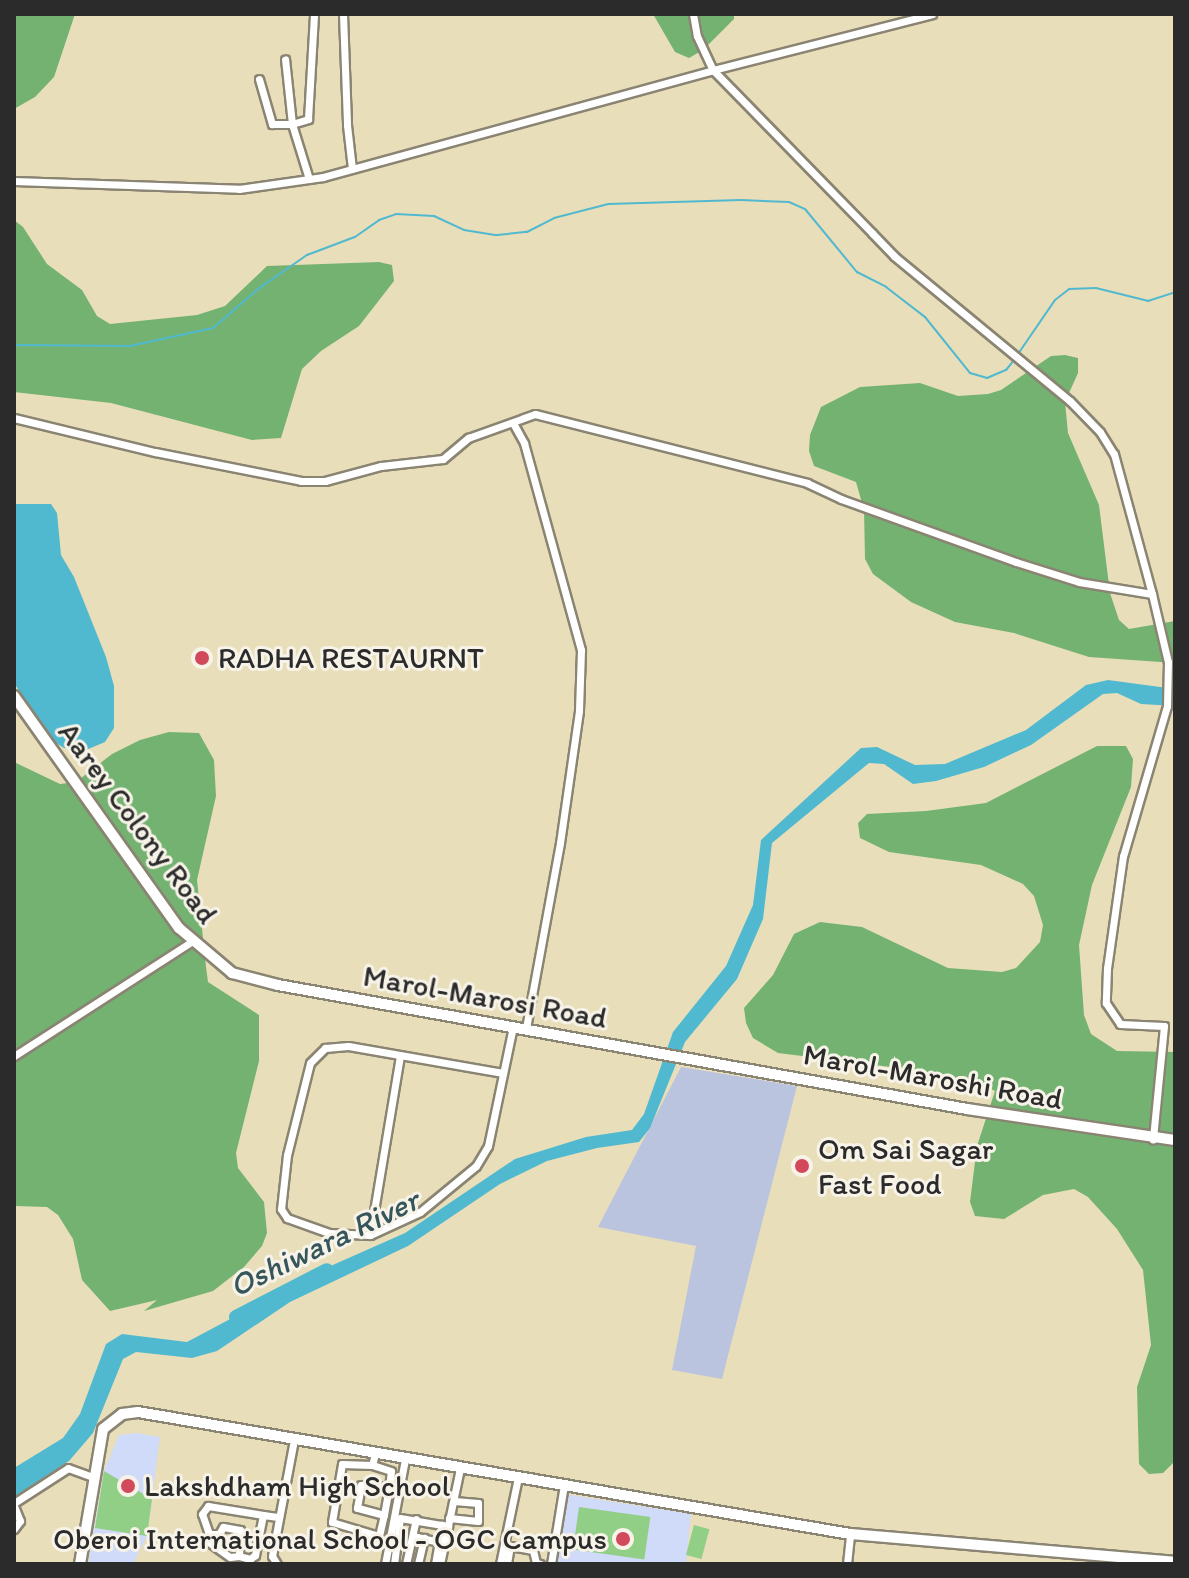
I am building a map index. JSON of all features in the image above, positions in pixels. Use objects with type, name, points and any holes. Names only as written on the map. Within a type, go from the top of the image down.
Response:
[{"type":"main road","name":"Aarey Colony Road","points":[[14,696],[179,928],[232,973],[278,985]]},
{"type":"main road","name":"Marol-Marosi Road","points":[[278,985],[684,1057]]},
{"type":"main road","name":"Marol-Maroshi Road","points":[[684,1057],[1153,1139],[1175,1140]]},
{"type":"main road","points":[[80,1564],[103,1429],[122,1414],[138,1412],[294,1440],[373,1459],[405,1459],[850,1534],[1175,1562]]},
{"type":"street","points":[[259,79],[272,124],[292,124],[308,119],[314,14]]},
{"type":"street","points":[[343,14],[347,125],[352,169]]},
{"type":"street","points":[[693,14],[697,36],[713,70],[894,256],[1070,401],[1100,432],[1114,454],[1165,641],[1169,685],[1167,706],[1123,856],[1107,968],[1106,1003],[1120,1024],[1164,1026],[1153,1139]]},
{"type":"street","points":[[14,181],[239,189],[309,179],[932,14]]},
{"type":"street","points":[[285,59],[292,124],[309,179]]},
{"type":"street","points":[[14,418],[301,481],[325,481],[381,466],[443,459],[468,438],[535,414],[807,483],[841,499],[1029,566],[1079,582],[1152,594]]},
{"type":"street","points":[[513,423],[524,443],[581,650],[579,711],[560,843],[526,1029]]},
{"type":"street","points":[[14,1056],[194,940]]},
{"type":"street","points":[[503,1073],[335,1046],[316,1054],[310,1063],[287,1155],[281,1209],[287,1218],[329,1233],[370,1235],[420,1212],[476,1166],[488,1146],[513,1026]]},
{"type":"street","points":[[370,1235],[400,1055]]},
{"type":"street","points":[[277,1564],[272,1556],[294,1440]]},
{"type":"street","points":[[373,1459],[390,1468],[379,1536],[332,1522],[342,1464],[373,1459]]},
{"type":"street","points":[[385,1564],[405,1459]]},
{"type":"street","points":[[14,1529],[20,1521],[14,1505],[68,1468],[93,1477]]},
{"type":"street","points":[[437,1564],[439,1542],[454,1501],[460,1468]]},
{"type":"street","points":[[504,1564],[518,1477]]},
{"type":"street","points":[[384,1515],[357,1508],[363,1483],[389,1487]]},
{"type":"street","points":[[551,1564],[564,1485]]},
{"type":"street","points":[[394,1564],[400,1518],[446,1523],[478,1521],[478,1503],[454,1501]]},
{"type":"street","points":[[239,1556],[242,1532],[223,1527],[219,1534],[209,1534],[202,1514],[205,1508],[278,1517]]},
{"type":"street","points":[[207,1541],[230,1557],[250,1559],[255,1555],[263,1515]]},
{"type":"street","points":[[406,1564],[416,1519]]},
{"type":"street","points":[[437,1564],[446,1523]]},
{"type":"street","points":[[847,1564],[850,1534]]},
{"type":"street","points":[[413,1536],[439,1542]]},
{"type":"street","points":[[418,1564],[424,1538]]},
{"type":"street","points":[[504,1564],[510,1546],[533,1550],[536,1563],[540,1564]]},
{"type":"shaded area","points":[[681,1067],[797,1086],[722,1379],[672,1370],[696,1246],[598,1227]]},
{"type":"shaded area","name":"Lakshdham High School","points":[[137,1433],[160,1437],[147,1536],[133,1564],[88,1564],[104,1471],[119,1435]]},
{"type":"shaded area","name":"Oberoi International School - OGC Campus","points":[[564,1494],[691,1514],[686,1564],[555,1564]]},
{"type":"green space","points":[[14,14],[75,14],[54,77],[35,97],[14,109]]},
{"type":"green space","points":[[653,14],[734,14],[734,19],[703,50],[689,58],[675,52]]},
{"type":"green space","points":[[14,220],[23,227],[47,264],[82,290],[97,316],[110,324],[197,315],[225,306],[267,266],[379,262],[392,265],[394,281],[359,326],[321,351],[302,369],[281,438],[252,440],[111,403],[14,392]]},
{"type":"green space","points":[[1051,356],[1078,358],[1078,373],[1065,402],[1068,433],[1099,505],[1110,593],[1119,620],[1129,629],[1175,621],[1175,663],[1089,657],[1014,633],[955,622],[911,602],[873,574],[865,559],[864,510],[856,482],[814,466],[809,451],[810,435],[821,407],[860,387],[920,383],[958,396],[988,394],[1001,390]]},
{"type":"green space","points":[[169,732],[199,733],[214,760],[216,796],[197,880],[206,967],[208,982],[259,1015],[259,1061],[236,1153],[238,1168],[264,1202],[267,1233],[262,1246],[244,1267],[213,1291],[144,1311],[157,1300],[110,1311],[82,1280],[73,1239],[58,1215],[47,1207],[14,1206],[14,762],[60,784],[76,782],[112,754],[140,740]]},
{"type":"green space","points":[[1097,746],[1126,746],[1133,759],[1131,787],[1092,885],[1079,945],[1084,1015],[1091,1034],[1117,1051],[1175,1052],[1175,1461],[1163,1473],[1149,1474],[1139,1464],[1137,1387],[1151,1345],[1143,1270],[1117,1229],[1088,1197],[1074,1189],[1043,1195],[1004,1219],[975,1216],[970,1202],[977,1146],[995,1091],[981,1084],[915,1070],[778,1053],[753,1038],[744,1008],[773,975],[794,934],[820,922],[862,927],[948,968],[1002,972],[1016,968],[1040,942],[1043,925],[1034,896],[1023,884],[981,865],[889,852],[860,838],[858,823],[867,814],[926,811],[986,803]]},
{"type":"green space","points":[[104,1471],[152,1499],[147,1536],[95,1528]]},
{"type":"green space","points":[[579,1507],[650,1517],[644,1560],[573,1550]]},
{"type":"green space","points":[[694,1525],[709,1529],[701,1559],[686,1555]]},
{"type":"water","points":[[14,504],[51,504],[57,513],[61,555],[74,577],[106,657],[114,686],[114,728],[105,742],[86,750],[64,748],[51,740],[14,683]]},
{"type":"water","points":[[1108,680],[1175,689],[1175,706],[1141,704],[1117,693],[1103,694],[1031,745],[984,767],[936,781],[913,784],[884,764],[869,763],[772,843],[763,919],[737,979],[685,1042],[650,1128],[639,1142],[597,1148],[547,1161],[500,1184],[408,1246],[290,1302],[217,1351],[192,1358],[136,1352],[123,1359],[93,1433],[69,1461],[14,1497],[14,1468],[63,1438],[80,1414],[106,1344],[122,1334],[187,1342],[326,1268],[405,1233],[515,1159],[586,1137],[632,1130],[644,1114],[673,1032],[726,966],[753,905],[761,840],[861,748],[877,747],[915,765],[945,764],[1026,730],[1086,685]]},
{"type":"waterway","points":[[14,345],[130,346],[213,328],[258,289],[307,255],[355,237],[379,220],[396,214],[434,216],[464,230],[497,235],[527,232],[554,218],[608,204],[741,200],[789,202],[805,209],[857,272],[886,287],[925,317],[970,373],[987,378],[1006,370],[1015,359]]},
{"type":"waterway","points":[[1018,354],[1055,300],[1069,289],[1096,288],[1148,301],[1175,292]]},
{"type":"waterway","name":"Oshiwara River","points":[[236,1317],[327,1270]]},
{"type":"place","name":"RADHA RESTAURNT","points":[[202,658]]},
{"type":"place","name":"Om Sai Sagar Fast Food","points":[[802,1166]]},
{"type":"place","name":"Lakshdham High School","points":[[128,1486]]},
{"type":"place","name":"Oberoi International School - OGC Campus","points":[[623,1539]]}]
